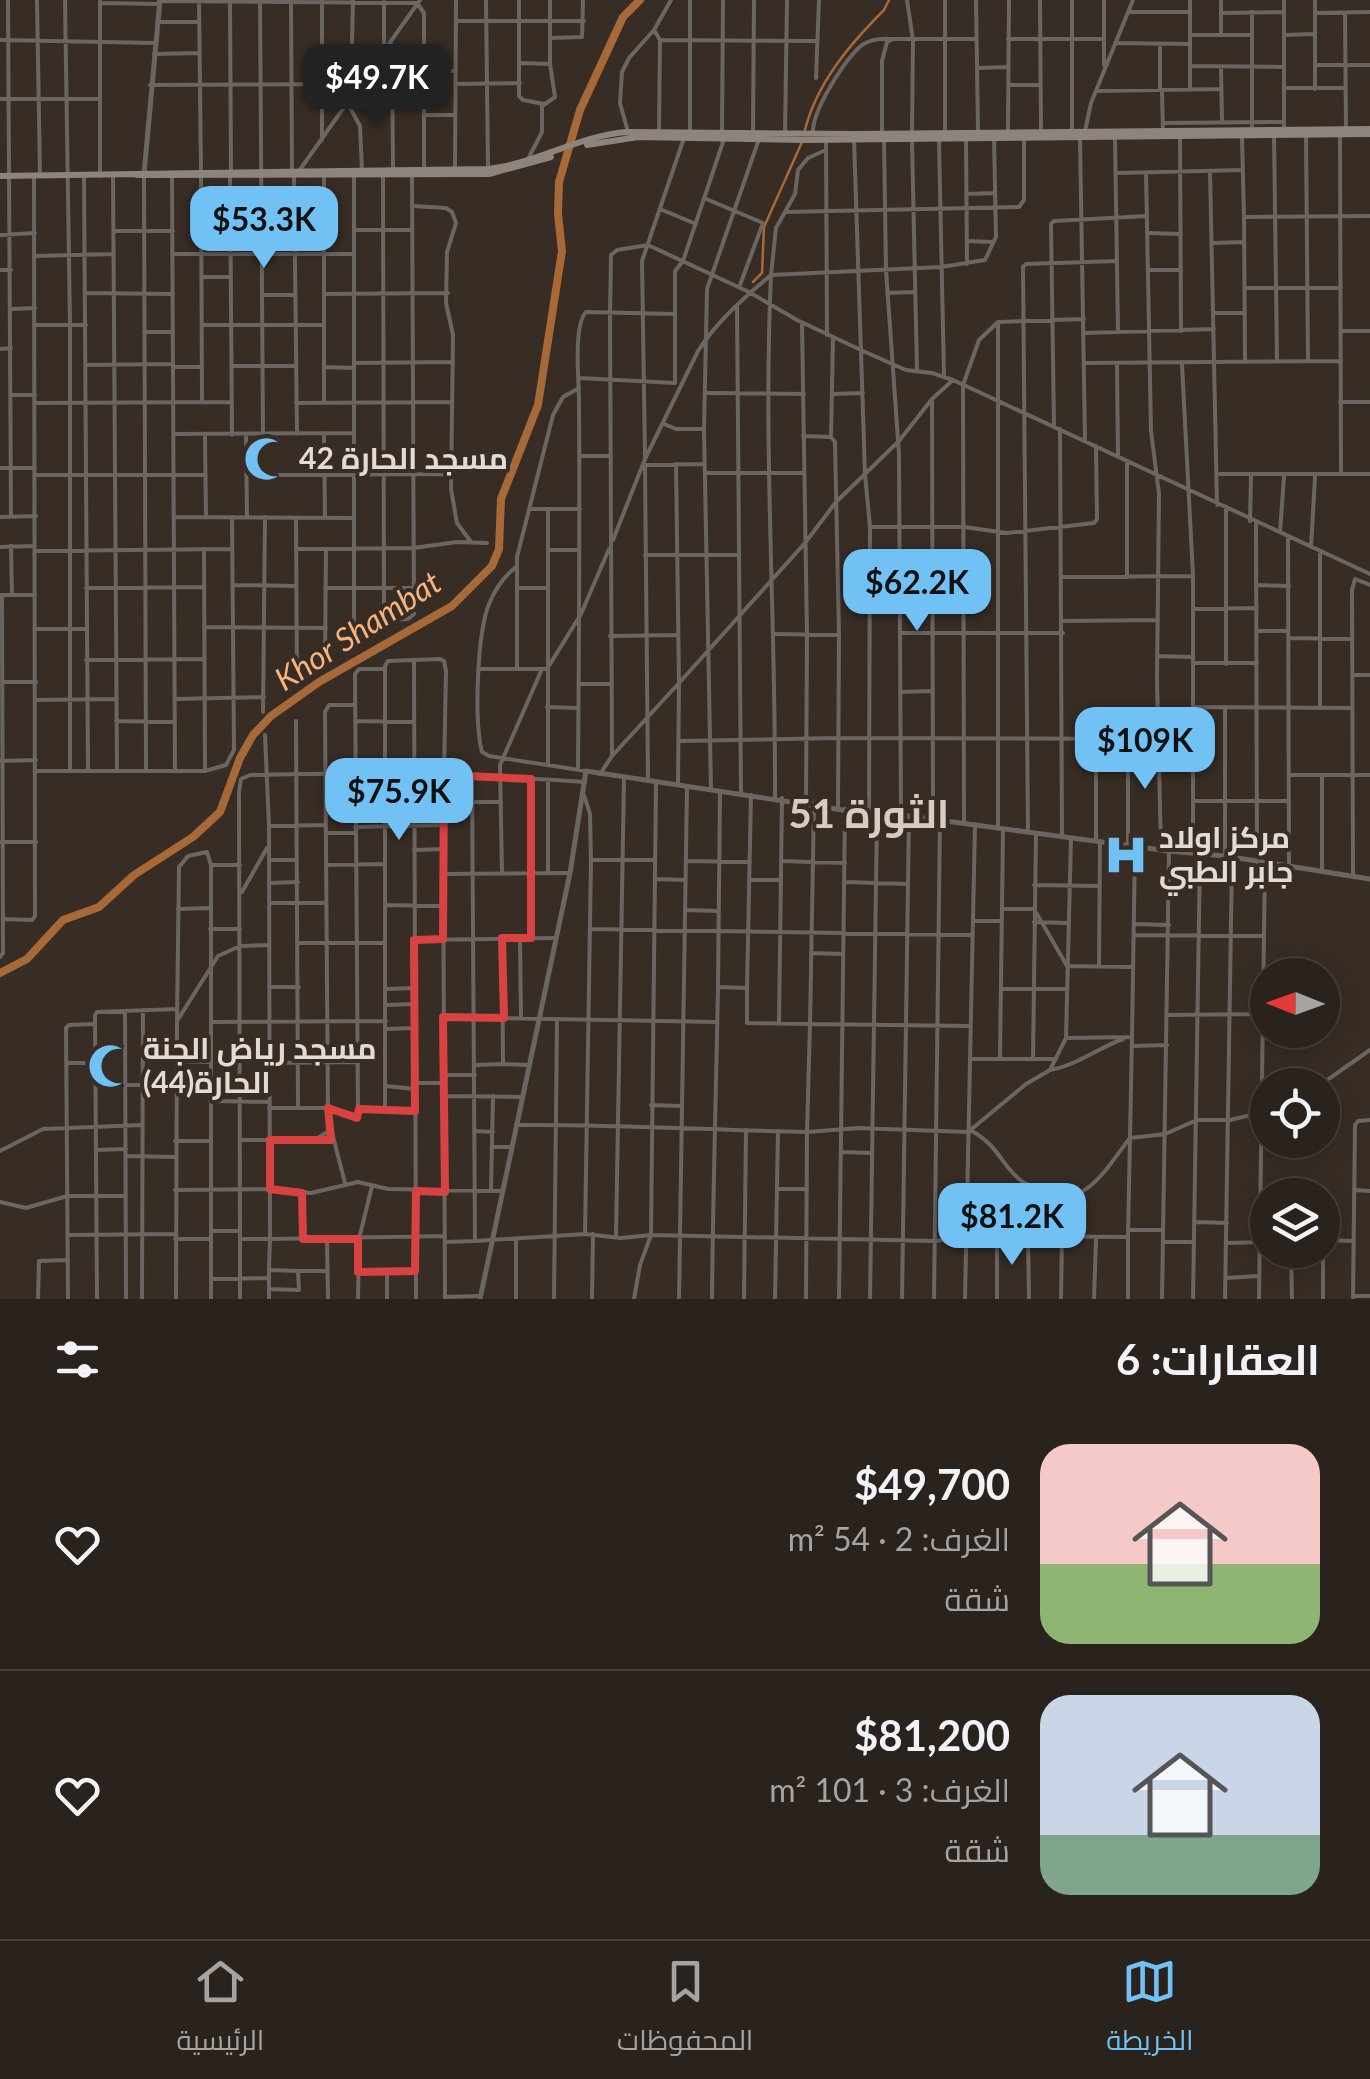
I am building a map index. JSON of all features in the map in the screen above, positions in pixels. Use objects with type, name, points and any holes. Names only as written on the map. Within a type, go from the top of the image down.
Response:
[{"type":"main road","points":[[942,136],[1024,138],[1163,128],[1284,126],[1343,132]]},
{"type":"main road","points":[[0,176],[489,174],[628,132],[687,135]]},
{"type":"main road","points":[[590,141],[687,135],[1072,133],[1115,138],[1370,132]]},
{"type":"main road","points":[[756,136],[882,136]]},
{"type":"main road","points":[[295,173],[324,176],[393,170],[488,169],[558,152]]},
{"type":"main road","points":[[141,174],[201,174]]},
{"type":"street","points":[[8,0],[11,517]]},
{"type":"street","points":[[3,920],[34,919],[38,0]]},
{"type":"street","points":[[66,0],[70,771]]},
{"type":"street","points":[[199,0],[202,402]]},
{"type":"street","points":[[230,0],[232,435]]},
{"type":"street","points":[[260,0],[264,435]]},
{"type":"street","points":[[291,0],[297,434]]},
{"type":"street","points":[[322,0],[322,140]]},
{"type":"street","points":[[455,170],[456,0]]},
{"type":"street","points":[[486,0],[488,169]]},
{"type":"street","points":[[519,0],[520,99],[544,104],[555,97],[550,64],[550,0]]},
{"type":"street","points":[[550,38],[582,37],[583,0]]},
{"type":"street","points":[[628,132],[620,103],[622,72],[671,0]]},
{"type":"street","points":[[648,781],[642,261],[687,135],[690,0]]},
{"type":"street","points":[[676,382],[675,271],[683,261],[723,136],[723,0]]},
{"type":"street","points":[[710,789],[704,464],[707,290],[756,136],[754,0]]},
{"type":"street","points":[[784,134],[788,0]]},
{"type":"street","points":[[816,78],[818,0]]},
{"type":"street","points":[[907,0],[913,40],[912,210],[917,371]]},
{"type":"street","points":[[944,376],[940,209],[945,0]]},
{"type":"street","points":[[976,0],[978,133]]},
{"type":"street","points":[[1008,133],[1009,0]]},
{"type":"street","points":[[1040,0],[1041,133]]},
{"type":"street","points":[[1072,0],[1072,133]]},
{"type":"street","points":[[1104,0],[1104,68]]},
{"type":"street","points":[[1085,441],[1083,136],[1095,91],[1134,0]]},
{"type":"street","points":[[1190,0],[1190,89]]},
{"type":"street","points":[[1221,0],[1222,35]]},
{"type":"street","points":[[1284,0],[1284,126]]},
{"type":"street","points":[[1315,0],[1315,88]]},
{"type":"street","points":[[100,176],[100,1],[416,2]]},
{"type":"street","points":[[353,1],[349,102],[360,126],[354,230],[354,642]]},
{"type":"street","points":[[384,1],[384,52]]},
{"type":"street","points":[[146,771],[141,174],[159,2]]},
{"type":"street","points":[[295,173],[392,42],[416,2]]},
{"type":"street","points":[[416,2],[424,13],[424,170]]},
{"type":"street","points":[[1128,12],[1190,12]]},
{"type":"street","points":[[1222,12],[1284,12]]},
{"type":"street","points":[[1160,44],[1163,128],[1222,122],[1252,127],[1252,12]]},
{"type":"street","points":[[1316,13],[1370,12]]},
{"type":"street","points":[[1341,474],[1344,13]]},
{"type":"street","points":[[456,21],[584,21]]},
{"type":"street","points":[[157,22],[199,22]]},
{"type":"street","points":[[654,30],[660,40],[659,132]]},
{"type":"street","points":[[1284,35],[1315,34]]},
{"type":"street","points":[[1190,35],[1252,35]]},
{"type":"street","points":[[893,39],[882,52],[882,136],[887,293],[899,441],[901,740],[908,884],[902,1299]]},
{"type":"street","points":[[804,136],[855,52],[874,40],[976,39]]},
{"type":"street","points":[[1008,40],[1104,39]]},
{"type":"street","points":[[0,40],[155,42]]},
{"type":"street","points":[[660,40],[818,40]]},
{"type":"street","points":[[392,42],[393,170]]},
{"type":"street","points":[[1115,43],[1190,44]]},
{"type":"street","points":[[154,54],[199,53]]},
{"type":"street","points":[[519,63],[550,64]]},
{"type":"street","points":[[1315,65],[1370,65]]},
{"type":"street","points":[[1190,66],[1284,67]]},
{"type":"street","points":[[1221,67],[1222,122]]},
{"type":"street","points":[[977,68],[1008,68]]},
{"type":"street","points":[[424,71],[455,71]]},
{"type":"street","points":[[150,85],[352,84]]},
{"type":"street","points":[[456,84],[520,84]]},
{"type":"street","points":[[1008,85],[1040,85]]},
{"type":"street","points":[[1284,88],[1346,88]]},
{"type":"street","points":[[1095,91],[1221,89]]},
{"type":"street","points":[[0,99],[101,99]]},
{"type":"street","points":[[392,104],[424,103]]},
{"type":"street","points":[[527,160],[542,132],[544,104]]},
{"type":"street","points":[[424,115],[455,115]]},
{"type":"street","points":[[1306,135],[1308,361]]},
{"type":"street","points":[[1242,136],[1245,360]]},
{"type":"street","points":[[1274,136],[1277,360]]},
{"type":"street","points":[[1180,137],[1181,331]]},
{"type":"street","points":[[966,138],[968,264]]},
{"type":"street","points":[[502,874],[502,758],[544,669],[581,614],[645,462],[708,336],[771,274],[940,267],[988,258],[996,237],[994,138]]},
{"type":"street","points":[[785,212],[1019,207],[1024,200],[1024,138]]},
{"type":"street","points":[[1115,138],[1118,332]]},
{"type":"street","points":[[826,139],[826,272],[839,635],[838,738],[845,863],[838,1299]]},
{"type":"street","points":[[854,139],[870,527],[870,739],[876,883],[870,1299]]},
{"type":"street","points":[[779,1023],[781,861],[769,472],[771,274],[776,228],[796,190],[800,165],[826,150]]},
{"type":"street","points":[[1116,174],[1243,170]]},
{"type":"street","points":[[1210,172],[1217,505]]},
{"type":"street","points":[[1146,173],[1151,432],[1157,475],[1160,576],[1156,656],[1169,925],[1162,1299]]},
{"type":"street","points":[[113,175],[117,771]]},
{"type":"street","points":[[383,175],[384,617],[388,620],[413,617],[412,175]]},
{"type":"street","points":[[84,176],[88,771]]},
{"type":"street","points":[[172,176],[175,771]]},
{"type":"street","points":[[324,176],[324,402]]},
{"type":"street","points":[[966,194],[994,193]]},
{"type":"street","points":[[704,198],[763,222],[740,287]]},
{"type":"street","points":[[412,206],[446,208],[454,217],[448,252],[447,308],[453,336],[451,474],[453,509],[471,542]]},
{"type":"street","points":[[660,209],[696,224]]},
{"type":"street","points":[[1062,836],[1062,525],[1052,322],[1052,222],[1148,216]]},
{"type":"street","points":[[1244,217],[1370,216]]},
{"type":"street","points":[[114,230],[172,231]]},
{"type":"street","points":[[354,230],[412,230]]},
{"type":"street","points":[[0,234],[34,233]]},
{"type":"street","points":[[1148,233],[1180,234]]},
{"type":"street","points":[[967,241],[992,242]]},
{"type":"street","points":[[1212,242],[1244,242]]},
{"type":"street","points":[[612,756],[610,315],[611,255],[617,250],[648,245],[740,287],[862,352],[906,370],[944,376],[1253,523],[1370,574]]},
{"type":"street","points":[[35,256],[114,254]]},
{"type":"street","points":[[173,254],[354,254]]},
{"type":"street","points":[[1067,966],[1034,910],[1028,738],[1024,265],[1117,260]]},
{"type":"street","points":[[0,270],[11,270]]},
{"type":"street","points":[[1148,270],[1181,270]]},
{"type":"street","points":[[201,276],[231,277]]},
{"type":"street","points":[[1244,288],[1340,288]]},
{"type":"street","points":[[887,293],[915,292]]},
{"type":"street","points":[[86,293],[173,294]]},
{"type":"street","points":[[324,294],[448,293]]},
{"type":"street","points":[[263,295],[294,295]]},
{"type":"street","points":[[737,306],[741,794]]},
{"type":"street","points":[[11,309],[35,308]]},
{"type":"street","points":[[1214,313],[1244,313]]},
{"type":"street","points":[[578,770],[581,614],[576,363],[582,315],[674,314]]},
{"type":"street","points":[[964,822],[963,385],[979,340],[998,322],[1084,320]]},
{"type":"street","points":[[802,322],[806,802]]},
{"type":"street","points":[[998,322],[996,738],[1002,909],[1000,1058]]},
{"type":"street","points":[[35,325],[86,325]]},
{"type":"street","points":[[202,325],[324,325]]},
{"type":"street","points":[[1084,333],[1214,328]]},
{"type":"street","points":[[1341,331],[1370,331]]},
{"type":"street","points":[[144,332],[173,332]]},
{"type":"street","points":[[0,348],[11,348]]},
{"type":"street","points":[[324,367],[453,362]]},
{"type":"street","points":[[1084,363],[1340,362]]},
{"type":"street","points":[[86,364],[202,367]]},
{"type":"street","points":[[1117,364],[1118,456]]},
{"type":"street","points":[[1182,364],[1194,609],[1199,935],[1193,1299]]},
{"type":"street","points":[[231,366],[295,366]]},
{"type":"street","points":[[579,378],[643,379],[684,386]]},
{"type":"street","points":[[600,774],[805,543],[836,502],[899,441],[932,399],[953,380]]},
{"type":"street","points":[[0,383],[11,382]]},
{"type":"street","points":[[516,669],[516,567],[556,406],[579,388]]},
{"type":"street","points":[[706,392],[804,394]]},
{"type":"street","points":[[832,394],[863,392]]},
{"type":"street","points":[[11,395],[35,395]]},
{"type":"street","points":[[932,399],[932,692],[938,933],[934,1299]]},
{"type":"street","points":[[35,403],[231,402]]},
{"type":"street","points":[[296,403],[453,402]]},
{"type":"street","points":[[1340,402],[1370,402]]},
{"type":"street","points":[[664,424],[676,429],[704,429]]},
{"type":"street","points":[[0,428],[11,428]]},
{"type":"street","points":[[174,434],[354,432]]},
{"type":"street","points":[[324,433],[325,518]]},
{"type":"street","points":[[205,435],[206,517]]},
{"type":"street","points":[[246,435],[247,517]]},
{"type":"street","points":[[803,436],[831,436]]},
{"type":"street","points":[[870,527],[1027,532],[1094,523],[1096,446]]},
{"type":"street","points":[[580,456],[611,456]]},
{"type":"street","points":[[1127,460],[1128,577]]},
{"type":"street","points":[[645,462],[704,464]]},
{"type":"street","points":[[676,464],[678,786]]},
{"type":"street","points":[[0,468],[35,468]]},
{"type":"street","points":[[705,473],[803,473]]},
{"type":"street","points":[[247,475],[451,474]]},
{"type":"street","points":[[1218,474],[1370,474]]},
{"type":"street","points":[[1311,547],[1316,474]]},
{"type":"street","points":[[35,476],[205,475]]},
{"type":"street","points":[[1280,532],[1284,475]]},
{"type":"street","points":[[1250,476],[1257,585],[1257,800],[1264,958]]},
{"type":"street","points":[[70,508],[85,508]]},
{"type":"street","points":[[530,509],[580,509]]},
{"type":"street","points":[[1226,509],[1226,664]]},
{"type":"street","points":[[548,510],[544,669],[548,764]]},
{"type":"street","points":[[0,517],[36,516]]},
{"type":"street","points":[[174,517],[354,518]]},
{"type":"street","points":[[36,771],[205,771],[221,768],[232,759],[232,517]]},
{"type":"street","points":[[263,712],[265,518]]},
{"type":"street","points":[[296,518],[297,682]]},
{"type":"street","points":[[1288,536],[1289,865]]},
{"type":"street","points":[[296,549],[486,543]]},
{"type":"street","points":[[0,546],[70,550],[233,549]]},
{"type":"street","points":[[11,546],[12,595]]},
{"type":"street","points":[[325,660],[326,548]]},
{"type":"street","points":[[204,549],[205,771]]},
{"type":"street","points":[[548,550],[580,550]]},
{"type":"street","points":[[1320,551],[1320,708]]},
{"type":"street","points":[[645,555],[739,555]]},
{"type":"street","points":[[516,567],[497,587],[488,606],[479,668],[480,747],[485,755],[873,814],[1229,856],[1370,879]]},
{"type":"street","points":[[1062,577],[1193,576]]},
{"type":"street","points":[[1352,875],[1354,580],[1370,585]]},
{"type":"street","points":[[1257,585],[1289,586]]},
{"type":"street","points":[[233,586],[296,586]]},
{"type":"street","points":[[86,588],[204,587]]},
{"type":"street","points":[[326,588],[414,588]]},
{"type":"street","points":[[516,588],[548,588]]},
{"type":"street","points":[[0,957],[1,595],[36,595]]},
{"type":"street","points":[[1194,609],[1256,608]]},
{"type":"street","points":[[1063,621],[1158,620]]},
{"type":"street","points":[[204,627],[326,628]]},
{"type":"street","points":[[36,629],[86,629]]},
{"type":"street","points":[[1257,632],[1290,631]]},
{"type":"street","points":[[900,634],[1063,633]]},
{"type":"street","points":[[775,634],[839,635]]},
{"type":"street","points":[[610,636],[678,635]]},
{"type":"street","points":[[1290,638],[1352,639]]},
{"type":"street","points":[[1156,656],[1226,664],[1257,663]]},
{"type":"street","points":[[86,660],[204,659]]},
{"type":"street","points":[[384,1110],[384,722],[388,660],[440,659],[446,666],[445,1298],[480,1298],[570,873],[586,771]]},
{"type":"street","points":[[414,660],[416,1299]]},
{"type":"street","points":[[479,668],[544,669]]},
{"type":"street","points":[[210,1101],[328,1108],[350,1116],[356,1116],[359,1110],[356,670],[385,669]]},
{"type":"street","points":[[1352,675],[1370,675]]},
{"type":"street","points":[[2,682],[36,682]]},
{"type":"street","points":[[578,684],[611,684]]},
{"type":"street","points":[[901,692],[932,692]]},
{"type":"street","points":[[175,699],[264,697]]},
{"type":"street","points":[[36,700],[116,699]]},
{"type":"street","points":[[345,1183],[328,1108],[326,708],[355,705]]},
{"type":"street","points":[[1225,706],[1230,936],[1225,1299]]},
{"type":"street","points":[[547,707],[578,708]]},
{"type":"street","points":[[1193,707],[1352,708]]},
{"type":"street","points":[[116,721],[175,722]]},
{"type":"street","points":[[296,721],[298,1108]]},
{"type":"street","points":[[355,721],[413,722]]},
{"type":"street","points":[[264,735],[269,826],[269,1299]]},
{"type":"street","points":[[1096,738],[1098,966]]},
{"type":"street","points":[[1128,738],[1134,924],[1128,1299]]},
{"type":"street","points":[[680,741],[1193,738]]},
{"type":"street","points":[[1,761],[36,760]]},
{"type":"street","points":[[240,1299],[239,784],[246,776],[268,774],[444,775],[585,782]]},
{"type":"street","points":[[1289,775],[1370,776]]},
{"type":"street","points":[[472,776],[475,1240]]},
{"type":"street","points":[[1322,776],[1322,869]]},
{"type":"street","points":[[530,778],[531,938]]},
{"type":"street","points":[[616,1238],[624,778]]},
{"type":"street","points":[[548,780],[548,873]]},
{"type":"street","points":[[634,1299],[640,1266],[652,1235],[656,782]]},
{"type":"street","points":[[679,1299],[687,786]]},
{"type":"street","points":[[712,1299],[720,790]]},
{"type":"street","points":[[583,793],[590,814],[591,860],[585,1234]]},
{"type":"street","points":[[751,795],[748,1022],[971,1026]]},
{"type":"street","points":[[1194,801],[1290,802]]},
{"type":"street","points":[[472,802],[501,802]]},
{"type":"street","points":[[806,1299],[814,803]]},
{"type":"street","points":[[965,1299],[975,824]]},
{"type":"street","points":[[269,826],[326,825]]},
{"type":"street","points":[[326,833],[384,826],[443,826]]},
{"type":"street","points":[[1050,1070],[1066,1038],[1071,838]]},
{"type":"street","points":[[2,842],[36,842]]},
{"type":"street","points":[[240,896],[269,844]]},
{"type":"street","points":[[531,844],[548,844]]},
{"type":"street","points":[[414,850],[443,849]]},
{"type":"street","points":[[176,1299],[178,874],[182,861],[193,853],[207,852],[211,865],[211,1299]]},
{"type":"street","points":[[269,860],[298,860]]},
{"type":"street","points":[[591,860],[655,860]]},
{"type":"street","points":[[686,861],[750,862]]},
{"type":"street","points":[[781,861],[845,863]]},
{"type":"street","points":[[326,864],[385,864]]},
{"type":"street","points":[[211,865],[240,865]]},
{"type":"street","points":[[443,874],[570,873]]},
{"type":"street","points":[[655,880],[686,880]]},
{"type":"street","points":[[749,880],[781,880]]},
{"type":"street","points":[[269,883],[298,882]]},
{"type":"street","points":[[844,882],[908,884]]},
{"type":"street","points":[[1034,885],[1099,886]]},
{"type":"street","points":[[269,903],[326,903]]},
{"type":"street","points":[[385,905],[443,906]]},
{"type":"street","points":[[178,909],[210,908]]},
{"type":"street","points":[[1002,909],[1034,910]]},
{"type":"street","points":[[686,910],[718,911]]},
{"type":"street","points":[[974,921],[1002,922]]},
{"type":"street","points":[[1038,922],[1068,922]]},
{"type":"street","points":[[1032,1059],[1038,922]]},
{"type":"street","points":[[1134,924],[1169,925]]},
{"type":"street","points":[[591,928],[973,935]]},
{"type":"street","points":[[210,929],[240,929]]},
{"type":"street","points":[[1134,935],[1264,936]]},
{"type":"street","points":[[502,938],[504,1064]]},
{"type":"street","points":[[520,938],[520,1018]]},
{"type":"street","points":[[414,940],[556,938]]},
{"type":"street","points":[[298,943],[385,943]]},
{"type":"street","points":[[177,1020],[218,956],[240,946],[269,945]]},
{"type":"street","points":[[812,953],[844,954]]},
{"type":"street","points":[[1067,966],[1133,967]]},
{"type":"street","points":[[270,987],[299,987]]},
{"type":"street","points":[[718,987],[746,988]]},
{"type":"street","points":[[386,989],[414,988]]},
{"type":"street","points":[[1001,989],[1067,989]]},
{"type":"street","points":[[386,1006],[414,1004]]},
{"type":"street","points":[[97,1299],[96,1012],[177,1009]]},
{"type":"street","points":[[142,1010],[142,1299]]},
{"type":"street","points":[[125,1011],[126,1299]]},
{"type":"street","points":[[1168,1016],[1250,1014]]},
{"type":"street","points":[[443,1017],[717,1022]]},
{"type":"street","points":[[554,1299],[557,1020]]},
{"type":"street","points":[[210,1022],[386,1022]]},
{"type":"street","points":[[68,1299],[68,1026],[95,1024]]},
{"type":"street","points":[[386,1029],[415,1028]]},
{"type":"street","points":[[1066,1038],[1130,1037]]},
{"type":"street","points":[[969,1131],[1026,1084],[1050,1070],[1066,1067],[1092,1050],[1130,1037]]},
{"type":"street","points":[[1132,1046],[1168,1045]]},
{"type":"street","points":[[1340,1071],[1370,1050]]},
{"type":"street","points":[[972,1059],[1056,1059]]},
{"type":"street","points":[[176,1061],[210,1062]]},
{"type":"street","points":[[270,1063],[357,1062]]},
{"type":"street","points":[[66,1064],[96,1063]]},
{"type":"street","points":[[475,1065],[528,1064]]},
{"type":"street","points":[[444,1075],[475,1074]]},
{"type":"street","points":[[386,1086],[444,1084]]},
{"type":"street","points":[[96,1085],[176,1085]]},
{"type":"street","points":[[444,1096],[522,1097]]},
{"type":"street","points":[[491,1190],[493,1096]]},
{"type":"street","points":[[651,1106],[683,1106]]},
{"type":"street","points":[[359,1110],[416,1112]]},
{"type":"street","points":[[516,1125],[806,1132],[969,1131],[992,1143],[1024,1183],[1058,1197],[1072,1197],[1086,1191],[1130,1138],[1164,1134],[1196,1120],[1250,1115]]},
{"type":"street","points":[[1370,1120],[1358,1120],[1355,1124],[1352,1298],[1370,1296]]},
{"type":"street","points":[[0,1152],[38,1131],[67,1126],[142,1125]]},
{"type":"street","points":[[240,1140],[315,1140],[330,1130]]},
{"type":"street","points":[[744,1299],[746,1130]]},
{"type":"street","points":[[775,1299],[778,1131]]},
{"type":"street","points":[[474,1132],[493,1132]]},
{"type":"street","points":[[175,1141],[210,1141]]},
{"type":"street","points":[[493,1147],[511,1147]]},
{"type":"street","points":[[97,1150],[175,1156]]},
{"type":"street","points":[[841,1152],[871,1153]]},
{"type":"street","points":[[175,1190],[270,1189],[302,1193],[363,1182],[416,1191],[502,1191]]},
{"type":"street","points":[[358,1299],[358,1239],[372,1186]]},
{"type":"street","points":[[777,1189],[807,1189]]},
{"type":"street","points":[[1354,1190],[1370,1191]]},
{"type":"street","points":[[302,1193],[303,1239]]},
{"type":"street","points":[[0,1202],[26,1208],[67,1196],[126,1196]]},
{"type":"street","points":[[987,1236],[1058,1197]]},
{"type":"street","points":[[1194,1222],[1226,1223]]},
{"type":"street","points":[[1129,1230],[1163,1230]]},
{"type":"street","points":[[211,1232],[240,1231]]},
{"type":"street","points":[[68,1235],[141,1234],[211,1239]]},
{"type":"street","points":[[240,1239],[416,1237],[492,1241],[585,1234],[616,1238],[807,1236],[934,1241],[987,1236],[1128,1238]]},
{"type":"street","points":[[592,1299],[593,1234]]},
{"type":"street","points":[[997,1236],[997,1299]]},
{"type":"street","points":[[1028,1236],[1029,1299]]},
{"type":"street","points":[[1061,1299],[1062,1237]]},
{"type":"street","points":[[1094,1299],[1096,1237]]},
{"type":"street","points":[[326,1240],[328,1299]]},
{"type":"street","points":[[516,1240],[516,1299]]},
{"type":"street","points":[[1340,1241],[1354,1241]]},
{"type":"street","points":[[1163,1242],[1194,1242]]},
{"type":"street","points":[[1226,1243],[1250,1242]]},
{"type":"street","points":[[38,1299],[39,1262],[68,1260]]},
{"type":"street","points":[[1259,1268],[1259,1299]]},
{"type":"street","points":[[1291,1268],[1292,1299]]},
{"type":"street","points":[[1322,1299],[1323,1268]]},
{"type":"street","points":[[269,1270],[327,1270]]},
{"type":"street","points":[[298,1270],[299,1299]]},
{"type":"street","points":[[358,1272],[416,1272]]},
{"type":"street","points":[[387,1272],[387,1299]]},
{"type":"street","points":[[1226,1278],[1259,1276]]},
{"type":"street","points":[[211,1280],[269,1278]]},
{"type":"street","points":[[269,1290],[298,1290]]},
{"type":"highlighted area","points":[[444,775],[531,779],[531,938],[502,938],[504,1018],[443,1017],[445,1192],[416,1191],[415,1271],[358,1272],[358,1239],[303,1239],[302,1193],[270,1189],[270,1140],[331,1140],[328,1108],[357,1118],[359,1109],[415,1111],[414,940],[443,939]]},
{"type":"waterway","name":"Khor Shambat","points":[[0,973],[27,959],[63,920],[99,907],[134,875],[193,837],[220,812],[240,758],[253,735],[271,716],[319,682],[452,606],[492,566],[499,549],[501,499],[538,405],[562,251],[559,182],[580,110],[623,17],[640,0]]},
{"type":"waterway","points":[[804,134],[825,82],[889,0]]},
{"type":"waterway","points":[[753,282],[762,273],[764,227],[802,142]]},
{"type":"place","name":"مسجد الحارة 42","points":[[266,459]]},
{"type":"place","name":"مركز اولاد جابر الطبي","points":[[1126,855]]},
{"type":"place","name":"مسجد رياض الجنة الحارة(44)","points":[[110,1066]]},
{"type":"district","name":"الثورة 51","points":[[869,814]]}]
